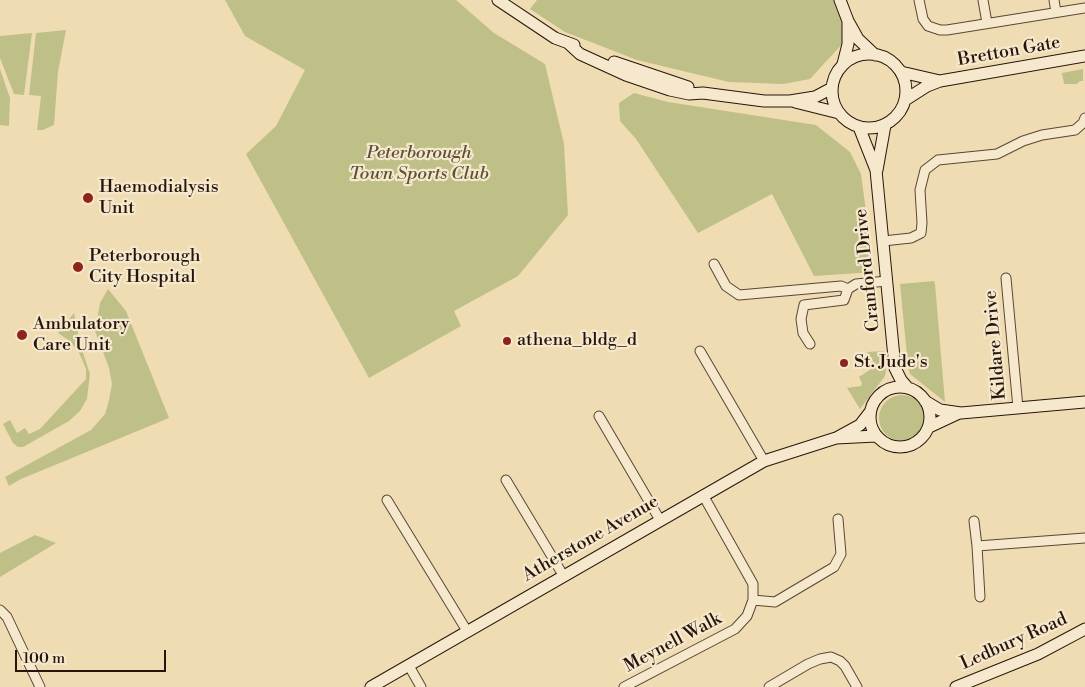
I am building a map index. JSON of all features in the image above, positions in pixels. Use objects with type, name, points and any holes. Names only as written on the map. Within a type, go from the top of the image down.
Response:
[{"type":"street","points":[[498,0],[555,38],[568,43],[580,54],[670,90],[690,94],[703,93],[764,101],[790,101],[815,97],[832,88]]},
{"type":"street","points":[[840,0],[848,21],[858,39],[875,55]]},
{"type":"street","points":[[919,0],[923,19],[928,26],[947,30],[1085,8]]},
{"type":"street","points":[[983,0],[986,23]]},
{"type":"street","points":[[1054,0],[1056,12]]},
{"type":"street","points":[[843,64],[856,56],[875,55],[885,58],[894,64],[901,72],[906,90],[905,100],[898,114],[885,125],[877,128],[859,127],[851,124],[840,113],[833,100],[832,88],[835,77],[843,64],[848,44],[848,21]]},
{"type":"street","name":"Bretton Gate","points":[[905,100],[927,86],[940,82],[1085,56]]},
{"type":"street","name":"Bretton Gate","points":[[901,72],[940,82]]},
{"type":"street","points":[[790,101],[840,113]]},
{"type":"street","points":[[883,242],[911,238],[921,233],[920,190],[925,170],[938,160],[997,154],[1023,141],[1042,135],[1075,130],[1083,123],[1085,118]]},
{"type":"street","name":"Cranford Drive","points":[[876,170],[885,125]]},
{"type":"street","name":"Cranford Drive","points":[[859,127],[876,170],[895,368],[907,387]]},
{"type":"street","points":[[714,264],[726,286],[739,295],[841,286],[848,289]]},
{"type":"street","name":"Kildare Drive","points":[[1006,278],[1018,408]]},
{"type":"street","points":[[810,344],[803,332],[801,319],[804,305],[844,300],[848,289],[856,284],[887,281]]},
{"type":"street","points":[[700,351],[764,461]]},
{"type":"street","points":[[895,368],[890,383],[875,400],[870,412],[870,422],[876,436],[884,442],[901,448],[911,446],[919,441],[929,428],[961,413]]},
{"type":"street","points":[[880,394],[896,387],[907,387],[920,393],[929,406],[931,416],[929,428]]},
{"type":"street","points":[[925,401],[940,410],[961,413],[1085,402]]},
{"type":"street","name":"Atherstone Avenue","points":[[371,687],[764,461],[836,438],[860,425],[870,412]]},
{"type":"street","points":[[599,416],[660,520]]},
{"type":"street","name":"Atherstone Avenue","points":[[836,438],[876,436]]},
{"type":"street","points":[[506,480],[563,575]]},
{"type":"street","points":[[703,495],[753,584],[753,600],[775,602],[834,568],[840,554],[838,519]]},
{"type":"street","points":[[387,500],[467,631]]},
{"type":"street","points":[[974,521],[980,597]]},
{"type":"street","points":[[977,546],[1085,538]]},
{"type":"street","name":"Meynell Walk","points":[[624,687],[735,629],[747,616],[753,600]]},
{"type":"street","points":[[0,610],[7,617],[40,687]]},
{"type":"street","name":"Ledbury Road","points":[[956,687],[1038,654],[1085,629]]},
{"type":"street","points":[[769,687],[808,664],[831,657],[840,661],[845,666],[858,687]]},
{"type":"street","points":[[409,666],[421,687]]},
{"type":"green space","name":"Peterborough Town Sports Club","points":[[225,0],[456,0],[494,33],[545,64],[564,144],[568,215],[518,276],[454,311],[461,326],[369,378],[246,154],[276,126],[305,70],[245,36]]},
{"type":"green space","points":[[537,0],[836,0],[841,15],[844,42],[810,79],[783,84],[729,82],[637,60],[565,32],[530,9]]},
{"type":"green space","points":[[66,30],[58,72],[54,125],[43,130],[37,130],[41,96],[29,95],[36,33]]},
{"type":"green space","points":[[32,33],[24,95],[14,94],[0,58],[0,36]]},
{"type":"green space","points":[[0,69],[10,98],[9,126],[0,125]]},
{"type":"green space","points":[[1083,69],[1083,81],[1077,84],[1064,84],[1062,73]]},
{"type":"green space","points":[[634,93],[668,102],[816,125],[850,152],[861,174],[874,272],[814,276],[772,194],[698,233],[636,139],[620,121],[619,103]]},
{"type":"green space","points":[[934,281],[945,402],[910,374],[900,284]]},
{"type":"green space","points":[[108,289],[126,311],[169,418],[21,479],[9,486],[5,477],[91,430],[105,414],[112,384],[109,368],[95,331],[100,303]]},
{"type":"green space","points":[[74,313],[80,344],[90,374],[87,399],[80,411],[69,421],[23,447],[18,447],[13,443],[3,424],[10,420],[17,433],[25,428],[29,434],[40,429],[86,379],[86,369],[78,350],[58,333]]},
{"type":"green space","points":[[884,351],[885,376],[860,409],[847,388],[861,386],[862,383],[859,377],[874,367],[873,361],[867,352]]},
{"type":"green space","points":[[907,395],[919,401],[924,409],[924,427],[919,435],[911,440],[897,441],[885,435],[880,427],[879,413],[885,401],[893,396]]},
{"type":"green space","points":[[35,535],[56,543],[0,577],[0,553]]},
{"type":"place","name":"Haemodialysis Unit","points":[[88,198]]},
{"type":"place","name":"Peterborough City Hospital","points":[[78,267]]},
{"type":"place","name":"Ambulatory Care Unit","points":[[22,335]]},
{"type":"place","name":"athena_bldg_d","points":[[507,341]]},
{"type":"place","name":"St. Jude's","points":[[844,363]]}]
